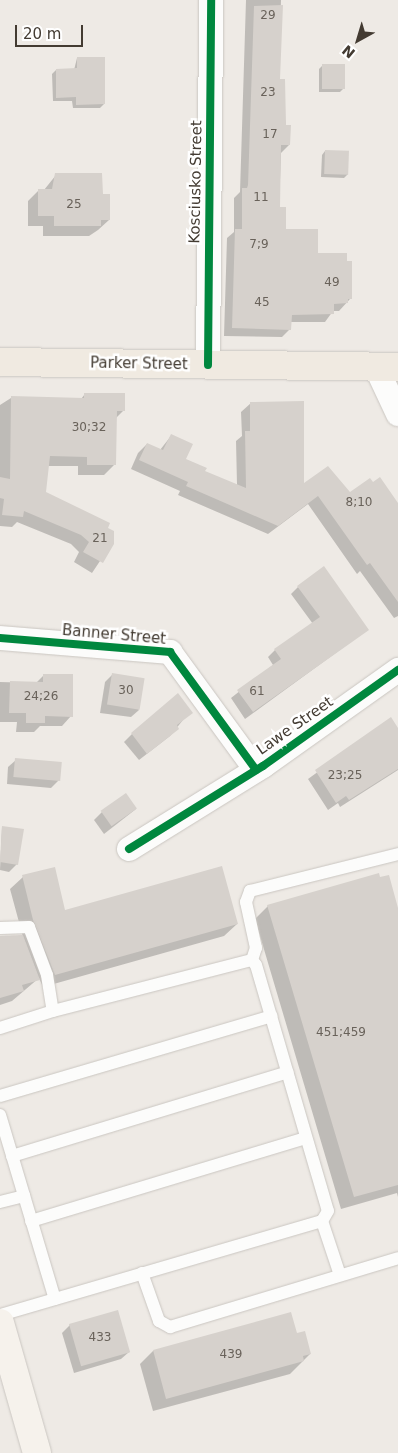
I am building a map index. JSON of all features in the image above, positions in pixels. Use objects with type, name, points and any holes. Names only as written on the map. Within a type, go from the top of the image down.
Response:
[{"type":"main road","name":"Parker Street","points":[[0,362],[387,367]]},
{"type":"main road","points":[[0,1323],[38,1453]]},
{"type":"street","name":"Kosciusko Street","points":[[208,364],[211,0]]},
{"type":"street","points":[[387,367],[398,414]]},
{"type":"street","name":"Banner Street","points":[[0,638],[170,652],[256,770]]},
{"type":"street","name":"Lawe Street","points":[[129,849],[256,770],[398,670]]},
{"type":"lane","points":[[252,960],[256,948],[246,902],[250,891],[398,854]]},
{"type":"lane","points":[[0,928],[29,927],[47,975],[53,1011]]},
{"type":"lane","points":[[0,1028],[53,1011],[252,960]]},
{"type":"lane","points":[[0,1314],[322,1221],[328,1211],[256,965],[252,960]]},
{"type":"lane","points":[[0,1096],[271,1016]]},
{"type":"lane","points":[[12,1156],[288,1072]]},
{"type":"lane","points":[[0,1115],[54,1299]]},
{"type":"lane","points":[[31,1221],[306,1138]]},
{"type":"lane","points":[[0,1202],[24,1196]]},
{"type":"lane","points":[[322,1221],[340,1275]]},
{"type":"lane","points":[[142,1273],[160,1320],[170,1327],[398,1258]]},
{"type":"building","points":[[283,5],[280,79],[285,79],[286,125],[291,125],[290,145],[281,145],[280,207],[286,207],[286,229],[318,229],[318,253],[347,253],[347,261],[352,261],[352,299],[348,299],[348,303],[334,304],[334,314],[292,315],[291,330],[232,328],[235,229],[242,229],[242,188],[247,188],[248,185],[254,6]]},
{"type":"building","points":[[77,57],[105,57],[105,104],[76,105],[76,97],[56,98],[56,69],[77,68]]},
{"type":"building","points":[[322,64],[345,64],[345,89],[322,89]]},
{"type":"building","points":[[325,150],[349,151],[348,175],[324,174]]},
{"type":"building","points":[[55,173],[102,173],[103,194],[110,194],[110,220],[101,220],[101,226],[54,226],[54,216],[38,216],[38,189],[52,189]]},
{"type":"building","points":[[84,393],[125,393],[125,411],[117,411],[116,465],[87,465],[87,457],[50,456],[46,492],[110,523],[108,528],[114,531],[114,544],[103,563],[83,552],[89,542],[81,535],[24,511],[23,517],[2,515],[4,499],[0,498],[0,477],[10,479],[11,396],[84,398]]},
{"type":"building","points":[[304,401],[304,483],[328,466],[350,492],[370,478],[373,482],[380,477],[398,503],[398,602],[370,563],[367,565],[318,496],[278,526],[186,486],[188,482],[139,460],[147,443],[163,450],[171,434],[193,444],[186,459],[207,468],[205,471],[246,488],[245,431],[250,431],[250,402]]},
{"type":"building","points":[[324,566],[369,630],[253,712],[237,690],[281,659],[274,649],[320,617],[297,586]]},
{"type":"building","points":[[112,673],[145,678],[140,710],[107,705]]},
{"type":"building","points":[[43,674],[73,674],[73,717],[45,716],[45,723],[26,723],[26,713],[9,713],[10,681],[43,682]]},
{"type":"building","points":[[178,693],[193,713],[177,725],[179,729],[147,754],[131,733]]},
{"type":"building","points":[[391,717],[398,728],[398,769],[349,800],[346,796],[336,803],[315,770]]},
{"type":"building","points":[[15,758],[62,762],[60,781],[13,777]]},
{"type":"building","points":[[126,793],[137,809],[112,826],[101,811]]},
{"type":"building","points":[[2,826],[24,829],[18,865],[0,862]]},
{"type":"building","points":[[222,866],[238,924],[55,975],[33,920],[22,875],[55,867],[65,910]]},
{"type":"building","points":[[379,873],[380,877],[389,875],[398,908],[398,1185],[354,1197],[267,905]]},
{"type":"building","points":[[23,935],[40,980],[22,985],[24,991],[0,998],[0,936]]},
{"type":"building","points":[[118,1310],[130,1352],[81,1366],[69,1324]]},
{"type":"building","points":[[291,1312],[297,1333],[305,1331],[311,1354],[303,1356],[304,1361],[166,1399],[153,1350]]},
{"type":"cycle path","points":[[208,365],[211,0]]},
{"type":"cycle path","points":[[0,638],[170,652],[256,770]]},
{"type":"cycle path","points":[[129,849],[263,766],[398,670]]}]
